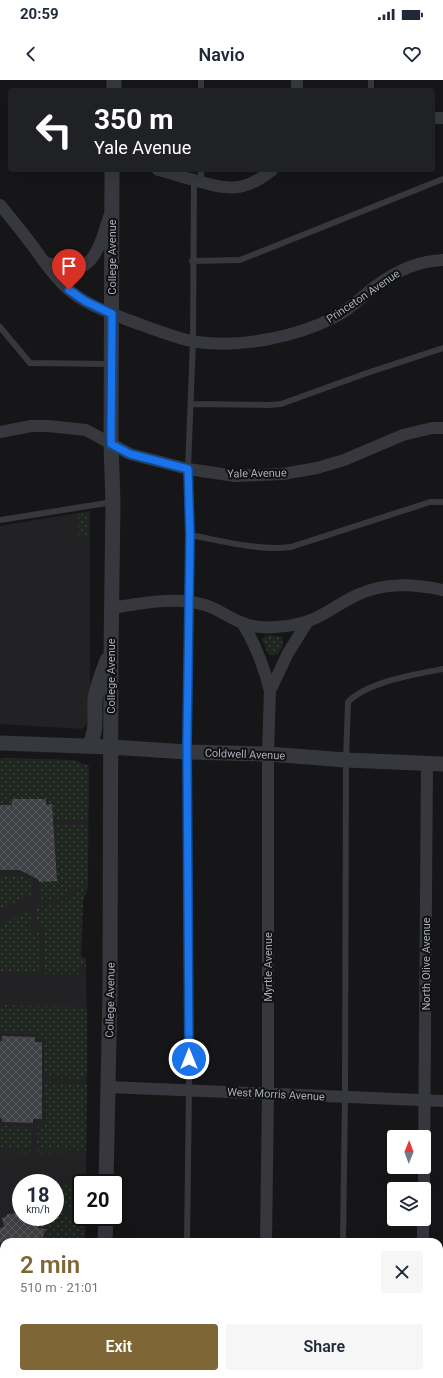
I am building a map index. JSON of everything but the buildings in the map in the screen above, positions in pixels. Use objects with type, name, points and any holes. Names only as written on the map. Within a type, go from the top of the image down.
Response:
[{"type":"street","name":"College Avenue","points":[[106,1174],[110,990],[110,747],[113,502],[111,444],[112,172]]},
{"type":"street","points":[[165,172],[223,188],[233,188],[247,185],[257,181],[269,172]]},
{"type":"street","name":"Princeton Avenue","points":[[0,205],[44,262],[69,290],[85,301],[112,314],[150,328],[193,341],[236,343],[273,338],[316,326],[337,316],[354,305],[376,286],[392,275],[406,268],[443,260]]},
{"type":"street","points":[[44,262],[69,269],[78,268],[87,264],[98,252],[112,209]]},
{"type":"street","name":"Yale Avenue","points":[[0,432],[31,426],[48,426],[86,430],[130,454],[188,469],[235,476],[283,474],[317,468],[344,460],[403,435],[432,428],[443,428]]},
{"type":"street","points":[[112,608],[156,601],[189,602],[218,610],[243,624],[274,627],[287,626],[308,621],[324,614],[358,594],[373,589],[389,586],[421,586],[443,590]]},
{"type":"street","name":"Myrtle Avenue","points":[[270,691],[288,653],[308,621]]},
{"type":"street","name":"Myrtle Avenue","points":[[243,624],[258,653],[264,668],[270,691],[268,754],[268,1093],[266,1238]]},
{"type":"street","points":[[89,746],[95,730],[95,698],[111,652]]},
{"type":"street","name":"Coldwell Avenue","points":[[0,743],[110,747],[187,752],[268,754],[346,760],[427,762],[443,764]]},
{"type":"street","name":"North Olive Avenue","points":[[425,1130],[427,762]]},
{"type":"street","name":"West Morris Avenue","points":[[108,1087],[443,1101]]},
{"type":"street","points":[[105,1238],[106,1226]]},
{"type":"street","points":[[423,1238],[424,1226]]},
{"type":"lane","points":[[187,1238],[189,1090],[187,752],[190,535],[188,469],[193,341],[192,261],[198,181],[200,172]]},
{"type":"lane","points":[[192,261],[240,260],[443,179]]},
{"type":"lane","points":[[0,327],[30,363],[112,364]]},
{"type":"lane","points":[[191,404],[281,404],[367,373],[443,348]]},
{"type":"lane","points":[[0,520],[113,502]]},
{"type":"lane","points":[[190,535],[277,549],[291,547],[430,502],[443,502]]},
{"type":"lane","points":[[343,1238],[346,760],[348,702],[356,694],[408,675],[443,669]]},
{"type":"shaded area","points":[[90,511],[90,723],[82,729],[0,724],[0,526]]},
{"type":"shaded area","points":[[89,512],[89,533],[78,539],[78,515]]},
{"type":"shaded area","points":[[270,635],[282,637],[283,640],[280,651],[273,656],[267,652],[262,639]]},
{"type":"shaded area","points":[[0,758],[73,760],[89,767],[88,887],[83,901],[81,956],[86,959],[86,1174],[72,1174],[72,1226],[85,1226],[85,1238],[0,1238]]},
{"type":"shaded area","points":[[0,758],[73,760],[87,765],[89,767],[88,820],[53,819],[52,805],[46,805],[46,799],[12,799],[12,805],[0,805]]},
{"type":"shaded area","points":[[54,825],[88,825],[88,884],[67,891],[56,901],[41,902],[39,900],[39,882],[57,880]]},
{"type":"shaded area","points":[[23,875],[33,879],[32,894],[0,910],[0,877]]},
{"type":"shaded area","points":[[88,887],[83,901],[81,956],[86,959],[86,967],[81,968],[81,974],[44,974],[44,929],[42,929],[42,923],[35,922],[35,906],[57,905],[73,893]]},
{"type":"shaded area","points":[[23,912],[32,913],[32,925],[30,925],[29,929],[32,929],[32,931],[39,931],[39,936],[41,936],[41,973],[0,972],[0,924],[5,924],[5,920],[14,920],[14,917],[23,916]]},
{"type":"shaded area","points":[[0,1005],[87,1007],[87,1075],[80,1079],[45,1077],[45,1039],[38,1039],[37,1034],[0,1033]]},
{"type":"shaded area","points":[[45,1082],[87,1084],[86,1151],[37,1147],[38,1126],[46,1121]]},
{"type":"shaded area","points":[[0,1125],[32,1127],[32,1147],[0,1147]]},
{"type":"shaded area","points":[[32,1150],[32,1154],[0,1153],[0,1151]]},
{"type":"shaded area","points":[[37,1150],[84,1153],[37,1154]]},
{"type":"shaded area","points":[[64,1183],[72,1183],[72,1212],[64,1208]]},
{"type":"shaded area","points":[[64,1213],[72,1217],[72,1226],[84,1226],[85,1238],[43,1238],[46,1229],[38,1228],[38,1226],[64,1226]]},
{"type":"route","points":[[69,290],[85,301],[112,314],[111,444],[130,454],[188,469],[190,535],[187,743],[189,1059]]}]
